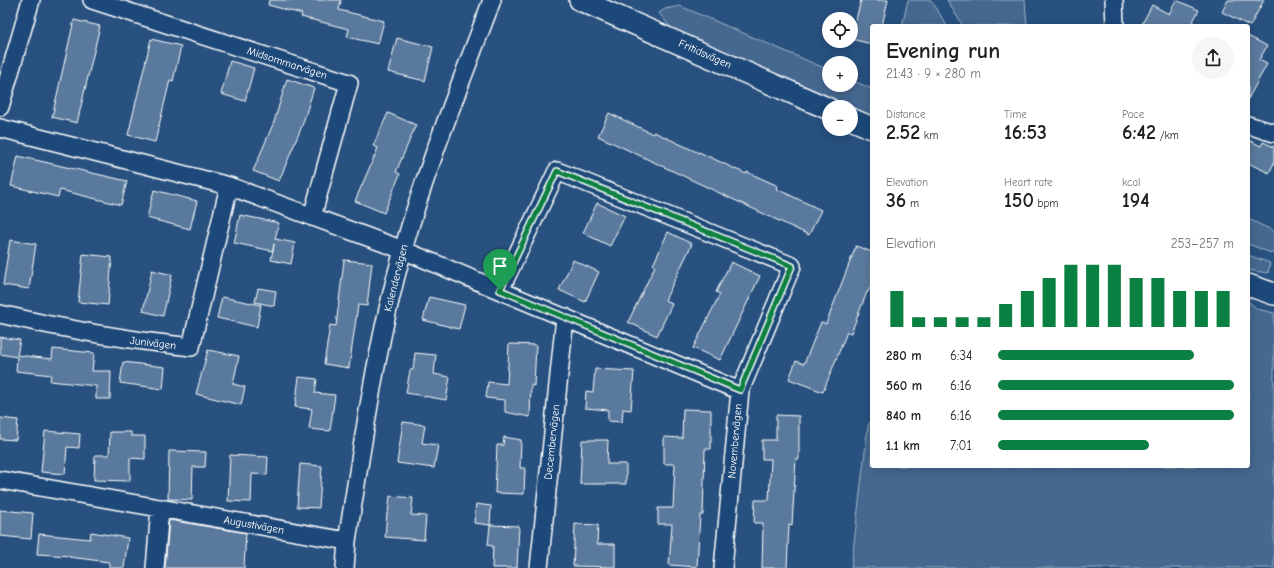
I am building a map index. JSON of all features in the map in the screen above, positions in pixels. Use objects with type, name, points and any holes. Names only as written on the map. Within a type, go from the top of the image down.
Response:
[{"type":"street","points":[[0,107],[31,0]]},
{"type":"street","name":"Midsommarvägen","points":[[92,0],[349,83],[312,217]]},
{"type":"street","name":"Kalendervägen","points":[[345,568],[347,541],[376,360],[403,250],[435,154],[492,0]]},
{"type":"street","name":"Fritidsvägen","points":[[580,0],[822,106]]},
{"type":"street","points":[[1114,0],[1115,24]]},
{"type":"street","points":[[858,122],[870,127]]},
{"type":"street","points":[[1250,126],[1274,133]]},
{"type":"street","points":[[0,128],[229,186],[403,250]]},
{"type":"street","points":[[500,290],[557,171],[792,266],[740,390]]},
{"type":"street","name":"Junivägen","points":[[0,314],[65,329],[137,342],[191,347],[229,186]]},
{"type":"street","name":"Novembervägen","points":[[403,250],[740,390],[723,568]]},
{"type":"street","points":[[1250,286],[1274,294]]},
{"type":"street","name":"Decembervägen","points":[[539,568],[565,317]]},
{"type":"street","name":"Augustivägen","points":[[0,480],[347,541]]},
{"type":"street","points":[[155,568],[160,508]]},
{"type":"shaded area","points":[[908,0],[931,0],[946,24],[902,24]]},
{"type":"shaded area","points":[[947,0],[1025,0],[1027,24],[962,24]]},
{"type":"shaded area","points":[[680,6],[822,67],[822,92],[858,92],[858,83],[870,88],[870,116],[858,111],[858,100],[832,100],[690,39],[672,29],[659,13],[665,9]]},
{"type":"shaded area","points":[[1250,220],[1274,231],[1274,254],[1250,245]]},
{"type":"shaded area","points":[[1250,256],[1270,263],[1268,273],[1250,270]]},
{"type":"shaded area","points":[[1250,303],[1257,309],[1274,313],[1274,568],[851,568],[868,426],[870,422],[870,468],[1250,468]]},
{"type":"building","points":[[269,0],[341,0],[339,10],[384,21],[378,44],[347,37],[349,29],[301,17],[302,14],[268,5]]},
{"type":"building","points":[[861,0],[888,0],[882,24],[870,24],[870,44],[858,41],[858,12]]},
{"type":"building","points":[[1176,0],[1199,10],[1192,24],[1142,24],[1152,5],[1169,14]]},
{"type":"building","points":[[1228,0],[1264,0],[1250,26],[1250,24],[1246,24],[1222,12]]},
{"type":"building","points":[[74,20],[100,26],[77,123],[52,117]]},
{"type":"building","points":[[1250,37],[1267,46],[1259,60],[1267,64],[1250,95]]},
{"type":"building","points":[[397,38],[433,47],[425,81],[388,72]]},
{"type":"building","points":[[151,39],[181,46],[173,81],[170,80],[155,142],[128,135]]},
{"type":"building","points":[[230,61],[254,68],[245,101],[221,94]]},
{"type":"building","points":[[287,79],[314,88],[302,126],[279,181],[253,171],[274,122]]},
{"type":"building","points":[[388,113],[416,125],[396,172],[400,174],[384,213],[355,201],[378,148],[373,146]]},
{"type":"building","points":[[609,113],[653,134],[654,132],[746,174],[747,172],[778,186],[777,189],[821,210],[809,235],[598,136]]},
{"type":"building","points":[[1250,141],[1261,146],[1263,142],[1274,147],[1274,163],[1269,173],[1250,164]]},
{"type":"building","points":[[18,156],[127,181],[121,205],[60,190],[58,197],[11,186]]},
{"type":"building","points":[[154,190],[197,201],[190,229],[147,218]]},
{"type":"building","points":[[597,203],[625,216],[610,246],[583,233]]},
{"type":"building","points":[[240,215],[279,223],[275,239],[295,243],[291,264],[271,260],[273,251],[234,243]]},
{"type":"building","points":[[668,232],[692,244],[665,300],[672,304],[657,336],[628,322],[655,266],[653,265]]},
{"type":"building","points":[[10,240],[36,244],[29,289],[3,285]]},
{"type":"building","points":[[856,246],[870,251],[870,288],[851,333],[847,332],[823,392],[789,379],[796,361],[804,364],[821,322],[826,324]]},
{"type":"building","points":[[83,254],[112,257],[108,305],[78,302]]},
{"type":"building","points":[[344,260],[372,263],[367,306],[358,305],[349,368],[324,364],[330,325],[336,326]]},
{"type":"building","points":[[573,260],[599,272],[585,302],[559,290]]},
{"type":"building","points":[[731,262],[760,276],[720,360],[693,348],[720,294],[716,292]]},
{"type":"building","points":[[152,270],[172,275],[163,316],[143,311]]},
{"type":"building","points":[[258,288],[276,291],[274,306],[255,302]]},
{"type":"building","points":[[222,297],[261,305],[257,327],[217,318]]},
{"type":"building","points":[[429,297],[465,305],[459,329],[423,320]]},
{"type":"building","points":[[0,337],[20,340],[17,355],[52,359],[53,349],[94,353],[92,371],[111,371],[110,399],[96,399],[96,386],[50,381],[51,375],[16,371],[17,357],[0,354]]},
{"type":"building","points":[[509,344],[536,345],[534,386],[531,385],[530,417],[505,412],[505,400],[486,398],[488,382],[507,384]]},
{"type":"building","points":[[208,350],[239,356],[233,384],[245,387],[241,405],[196,394]]},
{"type":"building","points":[[415,353],[436,355],[434,374],[450,377],[446,400],[406,393],[410,370],[413,370]]},
{"type":"building","points":[[123,362],[165,367],[163,389],[120,383]]},
{"type":"building","points":[[595,369],[634,371],[631,410],[623,409],[622,422],[608,421],[608,410],[585,408],[586,391],[593,392]]},
{"type":"building","points":[[299,377],[317,379],[315,393],[335,395],[330,431],[309,429],[312,409],[295,407]]},
{"type":"building","points":[[683,409],[711,410],[711,449],[705,449],[703,515],[700,515],[697,567],[669,565],[672,524],[658,524],[658,508],[673,508],[675,464],[664,464],[664,437],[682,438]]},
{"type":"building","points":[[776,415],[799,416],[799,459],[796,459],[792,525],[789,524],[787,568],[762,568],[763,523],[754,523],[755,500],[769,500],[771,459],[762,459],[762,440],[776,440]]},
{"type":"building","points":[[0,418],[18,420],[16,440],[0,439]]},
{"type":"building","points":[[403,422],[425,425],[422,443],[438,445],[434,468],[397,463]]},
{"type":"building","points":[[45,431],[80,434],[79,448],[67,447],[65,474],[41,472]]},
{"type":"building","points":[[110,432],[131,432],[131,436],[145,436],[145,459],[130,458],[130,481],[94,480],[95,455],[109,455]]},
{"type":"building","points":[[504,437],[521,440],[520,468],[525,468],[524,494],[495,493],[497,445],[503,445]]},
{"type":"building","points":[[582,440],[608,440],[607,464],[626,464],[626,484],[580,484]]},
{"type":"building","points":[[169,451],[206,452],[205,467],[193,467],[192,500],[168,499]]},
{"type":"building","points":[[230,455],[268,457],[267,475],[252,474],[251,502],[228,501]]},
{"type":"building","points":[[300,464],[322,466],[319,508],[297,507]]},
{"type":"building","points":[[390,496],[413,498],[411,515],[426,516],[424,540],[385,537]]},
{"type":"building","points":[[476,504],[491,506],[490,525],[474,523]]},
{"type":"building","points":[[0,510],[33,513],[31,539],[0,536]]},
{"type":"building","points":[[169,520],[246,533],[244,568],[165,568]]},
{"type":"building","points":[[575,524],[598,525],[597,544],[615,544],[615,567],[573,566]]},
{"type":"building","points":[[490,525],[519,526],[517,568],[492,568],[493,546],[488,545]]},
{"type":"building","points":[[91,532],[128,538],[124,568],[109,568],[109,562],[69,557],[70,556],[37,554],[39,534],[90,539]]},
{"type":"route","points":[[557,171],[792,266],[740,390],[500,290],[557,171]]}]
